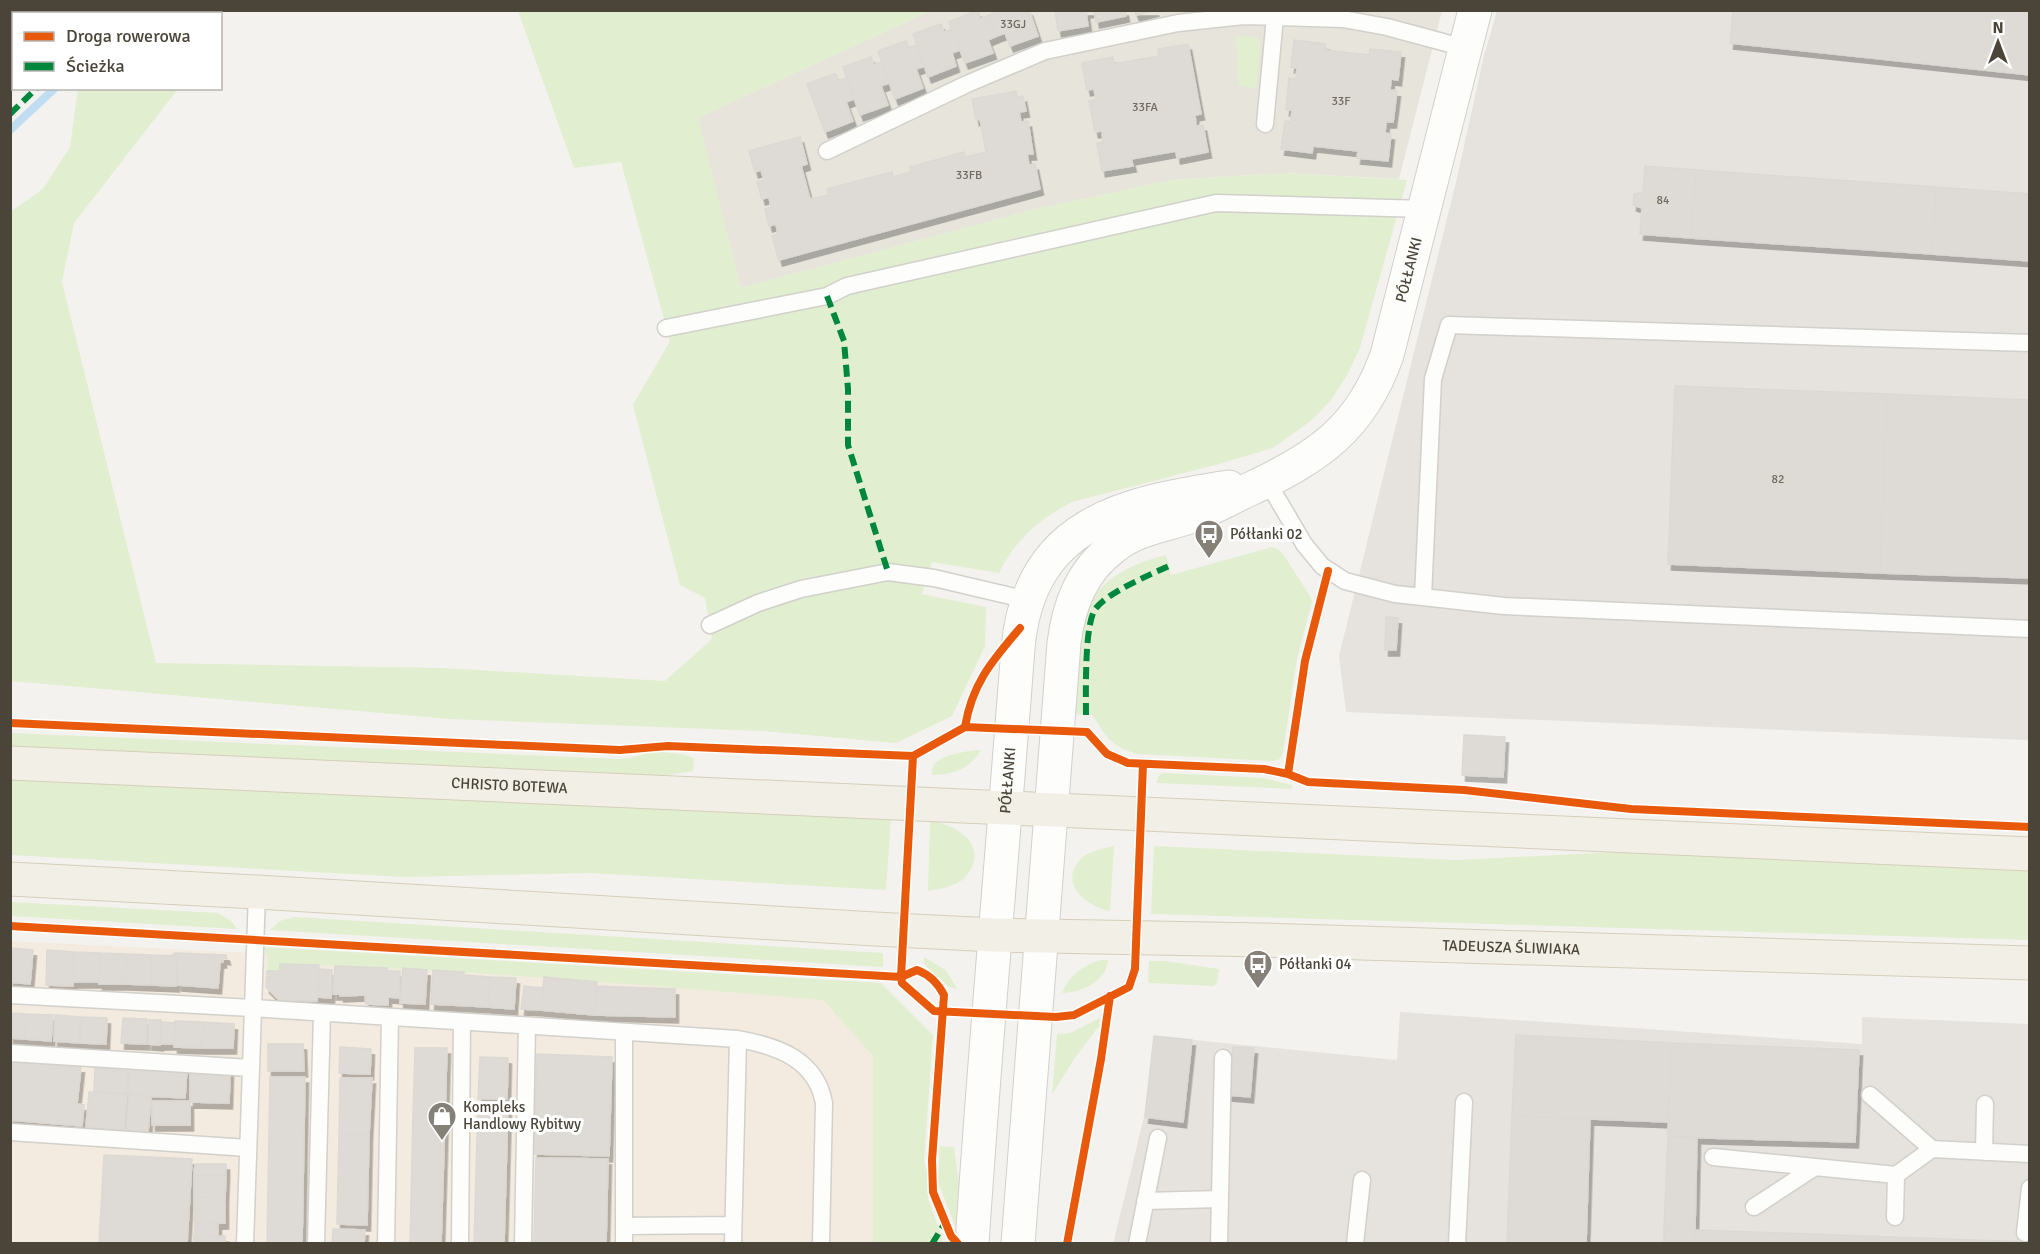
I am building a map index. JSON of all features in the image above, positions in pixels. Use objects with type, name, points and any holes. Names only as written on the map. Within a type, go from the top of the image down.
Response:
[{"type":"main road","name":"CHRISTO BOTEWA","points":[[10,763],[1006,808]]},
{"type":"main road","points":[[1006,808],[2030,854]]},
{"type":"main road","points":[[10,879],[994,935]]},
{"type":"main road","name":"TADEUSZA ŚLIWIAKA","points":[[994,935],[2030,963]]},
{"type":"street","name":"PÓŁŁANKI","points":[[1018,1244],[1066,630],[1072,604],[1088,572],[1101,557],[1123,540],[1195,515],[1292,468],[1338,435],[1355,417],[1379,378],[1387,355],[1475,10]]},
{"type":"street","name":"PÓŁŁANKI","points":[[972,1244],[994,935],[1020,628],[1028,600],[1038,577],[1053,554],[1068,539],[1087,526],[1141,505],[1180,495],[1267,481]]},
{"type":"lane","points":[[827,151],[967,84],[1045,51],[1178,23],[1244,16],[1343,19],[1387,27],[1465,48]]},
{"type":"lane","points":[[1265,124],[1275,17]]},
{"type":"lane","points":[[666,328],[827,296],[847,286],[1216,203],[1424,209]]},
{"type":"lane","points":[[1423,597],[1433,379],[1449,325],[2030,343]]},
{"type":"lane","points":[[1267,481],[1304,544],[1328,571],[1345,581],[1395,594],[1504,606],[2030,628]]},
{"type":"lane","points":[[710,625],[758,603],[801,589],[888,572],[934,578],[1028,600]]},
{"type":"lane","points":[[245,1244],[257,892]]},
{"type":"lane","points":[[10,995],[738,1039],[761,1043],[780,1049],[796,1059],[813,1075],[822,1091],[824,1104],[821,1244]]},
{"type":"lane","points":[[316,1244],[322,1013]]},
{"type":"lane","points":[[386,1244],[390,1017]]},
{"type":"lane","points":[[460,1244],[462,1022]]},
{"type":"lane","points":[[523,1244],[527,1026]]},
{"type":"lane","points":[[624,1033],[624,1244]]},
{"type":"lane","points":[[733,1244],[738,1039]]},
{"type":"lane","points":[[10,1053],[250,1068]]},
{"type":"lane","points":[[1219,1244],[1223,1058]]},
{"type":"lane","points":[[1870,1095],[1932,1149],[2030,1155]]},
{"type":"lane","points":[[1457,1244],[1464,1102]]},
{"type":"lane","points":[[1984,1152],[1985,1104]]},
{"type":"lane","points":[[10,1132],[248,1148]]},
{"type":"lane","points":[[1137,1244],[1158,1138]]},
{"type":"lane","points":[[1713,1157],[1896,1175],[1932,1149]]},
{"type":"lane","points":[[1754,1207],[1815,1167]]},
{"type":"lane","points":[[1895,1217],[1896,1175]]},
{"type":"lane","points":[[1355,1244],[1362,1180]]},
{"type":"lane","points":[[2025,1233],[2030,1188]]},
{"type":"lane","points":[[1145,1201],[1220,1199]]},
{"type":"lane","points":[[624,1226],[733,1226]]},
{"type":"shaded area","points":[[930,11],[1442,11],[1399,179],[1286,173],[1172,180],[1032,210],[741,288],[697,118]]},
{"type":"shaded area","points":[[1497,11],[2029,11],[2029,740],[1346,712],[1339,656],[1456,182],[1484,56]]},
{"type":"shaded area","name":"Kompleks Handlowy Rybitwy","points":[[10,941],[513,966],[823,1000],[873,1056],[873,1243],[11,1243]]},
{"type":"shaded area","points":[[1400,1012],[1862,1044],[1862,1017],[2029,1024],[2029,1243],[1113,1244],[1144,1117],[1154,1036],[1397,1060]]},
{"type":"green space","points":[[21,11],[215,11],[215,12]]},
{"type":"green space","points":[[518,11],[930,11],[698,118],[741,288],[1032,210],[1172,180],[1286,173],[1407,180],[1360,348],[1331,400],[1312,420],[1273,448],[1072,502],[1029,532],[1013,550],[999,573],[932,562],[922,594],[986,607],[985,646],[952,716],[896,743],[762,731],[450,719],[11,681],[10,212],[43,189],[70,147],[78,90],[177,90],[74,223],[62,282],[156,663],[443,668],[665,681],[712,639],[705,598],[680,585],[633,405],[670,341],[621,162],[574,168]]},
{"type":"green space","points":[[1234,36],[1258,37],[1260,47],[1256,88],[1239,86]]},
{"type":"green space","points":[[1272,547],[1283,554],[1312,602],[1297,658],[1280,759],[1274,761],[1138,754],[1110,740],[1092,715],[1075,714],[1081,633],[1087,612],[1097,594],[1112,578],[1135,565],[1166,555],[1171,575]]},
{"type":"green space","points":[[11,733],[618,759],[664,752],[685,755],[694,759],[693,771],[661,776],[11,747]]},
{"type":"green space","points":[[981,750],[972,762],[960,770],[932,775],[934,765],[942,758]]},
{"type":"green space","points":[[1162,773],[1263,778],[1292,785],[1292,789],[1157,783]]},
{"type":"green space","points":[[11,778],[891,818],[886,890],[589,873],[403,877],[11,855]]},
{"type":"green space","points":[[930,821],[959,831],[967,838],[975,854],[973,864],[964,879],[949,886],[928,891]]},
{"type":"green space","points":[[1114,846],[1110,911],[1085,900],[1074,886],[1072,878],[1082,858],[1095,851]]},
{"type":"green space","points":[[1154,846],[1457,860],[1636,851],[2029,870],[2029,940],[1151,914]]},
{"type":"green space","points":[[10,902],[218,913],[231,921],[237,929],[11,916]]},
{"type":"green space","points":[[294,917],[883,953],[883,967],[270,930],[280,921]]},
{"type":"green space","points":[[265,947],[881,983],[933,1035],[924,1161],[929,1178],[928,1199],[943,1243],[873,1243],[873,1056],[823,1000],[552,978],[417,970],[281,964],[280,971],[267,971],[268,955],[265,954]]},
{"type":"green space","points":[[924,957],[946,970],[957,989],[949,987],[927,967]]},
{"type":"green space","points":[[1101,960],[1108,960],[1107,967],[1098,980],[1077,991],[1062,993],[1077,972]]},
{"type":"green space","points":[[1149,961],[1165,961],[1219,969],[1217,983],[1214,986],[1150,983],[1148,982]]},
{"type":"green space","points":[[1100,1018],[1099,1026],[1074,1059],[1052,1095],[1057,1034],[1070,1033]]},
{"type":"green space","points":[[940,1146],[954,1147],[960,1192],[957,1231],[938,1182]]},
{"type":"building","points":[[997,10],[1029,10],[1038,36],[1010,46],[1005,33],[997,36],[989,15]]},
{"type":"building","points":[[1055,10],[1094,11],[1086,12],[1088,26],[1058,31]]},
{"type":"building","points":[[1094,10],[1125,10],[1126,16],[1096,22]]},
{"type":"building","points":[[1134,10],[1156,10],[1136,15]]},
{"type":"building","points":[[1733,10],[2030,10],[2030,75],[1730,43]]},
{"type":"building","points":[[976,11],[980,19],[989,15],[997,36],[988,40],[993,53],[965,63],[949,22]]},
{"type":"building","points":[[941,24],[944,32],[952,29],[960,50],[952,53],[956,66],[928,77],[913,34]]},
{"type":"building","points":[[1294,40],[1326,44],[1325,50],[1369,55],[1370,49],[1401,52],[1398,80],[1391,79],[1390,90],[1397,91],[1393,122],[1386,122],[1385,133],[1391,134],[1388,161],[1357,158],[1358,151],[1313,146],[1312,153],[1281,149],[1285,121],[1291,122],[1292,110],[1286,110],[1289,78],[1296,79],[1297,68],[1291,67]]},
{"type":"building","points":[[906,41],[909,48],[917,45],[925,66],[916,69],[923,88],[895,99],[878,51]]},
{"type":"building","points":[[1188,44],[1201,114],[1195,115],[1196,126],[1203,125],[1208,152],[1177,158],[1176,151],[1131,159],[1133,166],[1102,171],[1097,143],[1103,142],[1102,131],[1095,132],[1089,101],[1096,100],[1094,89],[1087,90],[1082,63],[1113,57],[1114,64],[1159,56],[1158,49]]},
{"type":"building","points":[[871,57],[874,65],[882,62],[889,83],[881,86],[888,105],[860,115],[843,67]]},
{"type":"building","points":[[834,74],[838,81],[846,78],[854,99],[846,102],[853,121],[825,132],[807,84]]},
{"type":"building","points":[[1016,91],[1017,97],[1023,96],[1026,111],[1019,112],[1021,122],[1028,121],[1033,154],[1027,154],[1029,165],[1035,164],[1040,189],[779,260],[772,236],[778,234],[776,224],[769,226],[765,209],[771,207],[769,197],[762,199],[757,182],[764,180],[761,170],[755,172],[749,151],[800,137],[807,164],[801,166],[810,199],[829,195],[827,189],[892,172],[893,177],[911,172],[910,167],[964,152],[965,157],[986,152],[980,119],[976,120],[972,99]]},
{"type":"building","points":[[1645,166],[1696,170],[1691,238],[1640,234],[1642,208],[1633,205],[1634,194],[1643,192]]},
{"type":"building","points":[[1696,170],[1936,187],[1932,254],[1691,238]]},
{"type":"building","points":[[1936,187],[2030,194],[2030,261],[1932,254]]},
{"type":"building","points":[[1675,386],[1887,394],[1880,573],[1668,564]]},
{"type":"building","points":[[1887,394],[2030,400],[2030,578],[1880,573]]},
{"type":"building","points":[[1386,617],[1398,618],[1396,650],[1385,650]]},
{"type":"building","points":[[1464,735],[1505,737],[1503,777],[1462,775]]},
{"type":"building","points":[[10,948],[33,950],[30,984],[10,982]]},
{"type":"building","points":[[47,950],[74,952],[73,986],[46,985]]},
{"type":"building","points":[[74,952],[100,953],[99,982],[73,982]]},
{"type":"building","points":[[100,953],[126,954],[125,984],[99,984]]},
{"type":"building","points":[[175,953],[226,955],[227,959],[223,958],[223,962],[220,962],[218,988],[178,985],[177,956],[172,955]]},
{"type":"building","points":[[126,954],[151,955],[151,985],[125,984]]},
{"type":"building","points":[[151,955],[177,956],[176,986],[151,985]]},
{"type":"building","points":[[280,964],[319,965],[317,1001],[279,1000],[266,987],[267,971],[280,971]]},
{"type":"building","points":[[335,966],[387,968],[387,971],[400,971],[399,998],[388,997],[388,1005],[366,1004],[365,995],[333,994]]},
{"type":"building","points":[[403,968],[427,970],[425,1004],[400,1003]]},
{"type":"building","points":[[319,969],[332,970],[331,998],[318,997]]},
{"type":"building","points":[[433,970],[490,977],[488,1007],[431,1004]]},
{"type":"building","points":[[490,977],[516,978],[514,1009],[488,1007]]},
{"type":"building","points":[[544,977],[597,982],[594,1015],[541,1010]]},
{"type":"building","points":[[524,986],[543,988],[541,1010],[521,1009]]},
{"type":"building","points":[[597,986],[675,989],[675,1017],[594,1015]]},
{"type":"building","points":[[10,1013],[27,1014],[25,1039],[10,1038]]},
{"type":"building","points":[[27,1014],[53,1015],[51,1041],[25,1039]]},
{"type":"building","points":[[55,1015],[80,1017],[79,1043],[54,1041]]},
{"type":"building","points":[[81,1017],[107,1018],[106,1044],[80,1043]]},
{"type":"building","points":[[123,1018],[147,1019],[146,1044],[121,1043]]},
{"type":"building","points":[[149,1020],[161,1020],[160,1045],[148,1044]]},
{"type":"building","points":[[175,1021],[203,1022],[202,1048],[174,1047]]},
{"type":"building","points":[[162,1022],[175,1023],[174,1044],[161,1044]]},
{"type":"building","points":[[203,1022],[234,1024],[233,1048],[202,1048]]},
{"type":"building","points":[[1516,1035],[1671,1043],[1668,1122],[1512,1116]]},
{"type":"building","points":[[1154,1036],[1192,1040],[1183,1122],[1145,1117]]},
{"type":"building","points":[[1671,1043],[1859,1050],[1855,1142],[1668,1137]]},
{"type":"building","points":[[268,1044],[303,1044],[304,1071],[268,1071]]},
{"type":"building","points":[[340,1047],[371,1049],[370,1074],[339,1073]]},
{"type":"building","points":[[1233,1047],[1254,1048],[1250,1097],[1228,1095]]},
{"type":"building","points":[[415,1048],[447,1048],[445,1115],[413,1114]]},
{"type":"building","points":[[537,1054],[612,1057],[609,1156],[534,1154]]},
{"type":"building","points":[[480,1057],[508,1058],[507,1099],[478,1099]]},
{"type":"building","points":[[10,1061],[81,1067],[77,1104],[84,1105],[82,1126],[10,1120]]},
{"type":"building","points":[[130,1065],[187,1068],[185,1098],[128,1095]]},
{"type":"building","points":[[95,1066],[128,1067],[127,1093],[94,1092]]},
{"type":"building","points":[[190,1070],[230,1071],[229,1103],[190,1102]]},
{"type":"building","points":[[270,1077],[305,1077],[302,1244],[267,1244]]},
{"type":"building","points":[[340,1078],[372,1078],[369,1135],[339,1134]]},
{"type":"building","points":[[89,1092],[127,1095],[124,1130],[86,1127]]},
{"type":"building","points":[[129,1095],[151,1097],[148,1132],[126,1130]]},
{"type":"building","points":[[152,1101],[190,1101],[190,1125],[152,1125]]},
{"type":"building","points":[[478,1102],[508,1103],[504,1244],[474,1244]]},
{"type":"building","points":[[413,1114],[445,1115],[441,1244],[410,1244]]},
{"type":"building","points":[[1512,1116],[1590,1119],[1586,1244],[1507,1244]]},
{"type":"building","points":[[339,1134],[369,1135],[367,1225],[337,1224]]},
{"type":"building","points":[[1668,1137],[1697,1137],[1695,1230],[1664,1229]]},
{"type":"building","points":[[104,1155],[192,1159],[187,1244],[99,1244]]},
{"type":"building","points":[[536,1158],[608,1159],[606,1244],[534,1244]]},
{"type":"building","points":[[195,1164],[226,1164],[226,1175],[194,1175]]},
{"type":"building","points":[[194,1175],[226,1175],[225,1198],[194,1197]]},
{"type":"building","points":[[194,1197],[225,1198],[225,1223],[195,1224]]},
{"type":"building","points":[[195,1224],[218,1224],[218,1236],[194,1237]]},
{"type":"building","points":[[333,1229],[365,1230],[364,1244],[332,1244]]},
{"type":"building","points":[[1664,1229],[1695,1230],[1694,1244],[1664,1244]]},
{"type":"building","points":[[1695,1230],[2030,1242],[2030,1244],[1694,1244]]},
{"type":"building","points":[[225,1236],[225,1244],[194,1244],[194,1237]]},
{"type":"waterway","points":[[10,130],[53,90]]},
{"type":"marked path","points":[[10,114],[35,90]]},
{"type":"marked path","points":[[827,296],[844,341],[848,389],[848,445],[888,572]]},
{"type":"marked path","points":[[1086,715],[1089,628],[1096,608],[1120,590],[1169,566]]},
{"type":"marked path","points":[[932,1244],[946,1221]]},
{"type":"cycle path","points":[[1288,774],[1305,661],[1328,571]]},
{"type":"cycle path","points":[[965,727],[968,711],[978,685],[1020,628]]},
{"type":"cycle path","points":[[10,723],[620,750],[668,746],[913,756],[965,727],[1087,732],[1107,754],[1128,763],[1264,769],[1288,774],[1308,782],[1464,790],[1631,809],[2030,827]]},
{"type":"cycle path","points":[[913,756],[902,983],[934,1011],[1056,1017],[1074,1015],[1129,987],[1135,969],[1143,764]]},
{"type":"cycle path","points":[[10,926],[901,977],[917,970],[933,980],[944,995],[932,1160],[933,1192],[951,1236],[958,1244]]},
{"type":"cycle path","points":[[1067,1244],[1101,1059],[1110,996]]},
{"type":"place","name":"Półłanki 02","points":[[1209,560]]},
{"type":"place","name":"Półłanki 04","points":[[1258,990]]},
{"type":"place","name":"Kompleks Handlowy Rybitwy","points":[[442,1142]]}]
